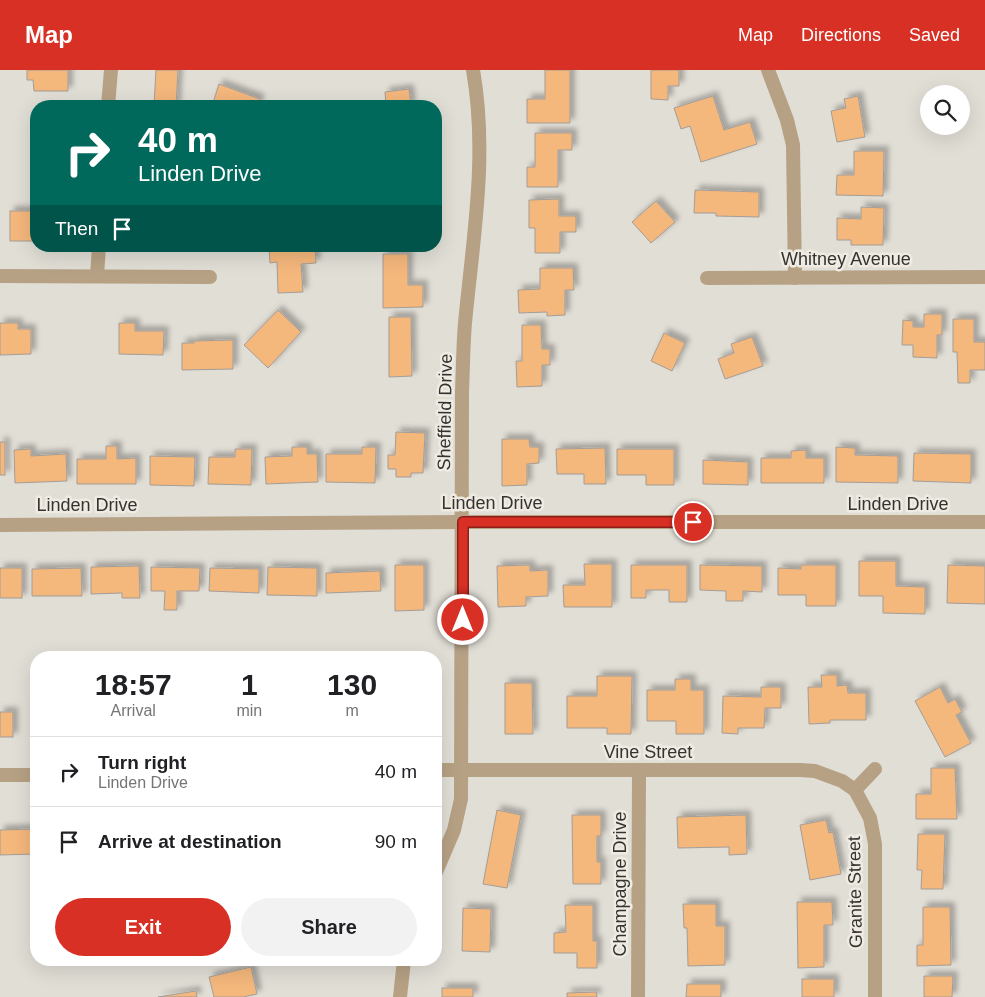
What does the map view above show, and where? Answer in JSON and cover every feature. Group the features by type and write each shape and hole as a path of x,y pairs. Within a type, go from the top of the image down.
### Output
{"street":[{"path":"108,100 111,70"},
{"name":"Sheffield Drive","path":"442,858 454,830 461,799 462,392 465,326 476,216 480,140 478,102 473,70"},
{"path":"768,70 788,120 793,145 795,278"},
{"path":"97,276 99,252"},
{"path":"0,276 210,277"},
{"name":"Whitney Avenue","path":"707,278 985,277"},
{"name":"Linden Drive","path":"0,524 985,522"},
{"path":"855,790 875,769"},
{"name":"Vine Street","path":"442,770 814,771 842,781 855,790"},
{"name":"Champagne Drive","path":"638,997 639,770"},
{"path":"0,775 30,775"},
{"name":"Granite Street","path":"855,790 870,818 875,844 875,997"},
{"path":"400,997 403,966"}],"building":[{"path":"27,70 68,70 68,91 34,91 33,80 27,80"},
{"path":"156,70 178,70 176,100 154,100"},
{"path":"545,70 570,70 570,123 527,123 527,99 545,99"},
{"path":"651,70 679,70 679,86 668,86 668,100 651,99"},
{"path":"219,84 260,99 260,100 214,100"},
{"path":"409,89 410,100 386,100 385,92"},
{"path":"713,96 724,130 750,122 757,144 701,162 690,126 681,129 674,108"},
{"path":"858,96 865,137 837,142 831,111 846,108 844,99"},
{"path":"535,133 572,133 572,150 558,150 558,187 527,187 527,167 535,167"},
{"path":"854,151 884,151 883,196 836,195 837,175 854,175"},
{"path":"695,190 759,192 759,217 716,216 716,213 694,213"},
{"path":"559,199 559,216 576,216 576,232 560,232 560,253 535,253 535,228 529,228 529,200"},
{"path":"656,201 675,222 651,243 632,222"},
{"path":"861,207 884,208 883,245 851,245 851,240 837,240 837,218 861,219"},
{"path":"10,211 30,211 30,241 10,241"},
{"path":"269,252 315,252 316,263 301,264 303,292 278,293 277,262 270,263"},
{"path":"383,254 408,254 408,285 423,285 423,307 383,308"},
{"path":"540,268 573,268 574,290 565,290 565,315 547,316 547,312 519,313 518,290 540,289"},
{"path":"278,310 301,332 268,368 244,345"},
{"path":"924,314 942,314 942,335 937,335 937,358 913,357 913,345 902,345 903,320 913,321 913,327 924,327"},
{"path":"389,317 411,317 412,376 389,377"},
{"path":"953,319 974,319 974,342 985,342 985,370 970,370 970,383 958,383 957,352 953,352"},
{"path":"0,323 18,323 18,329 31,329 31,354 0,355"},
{"path":"119,323 135,323 135,331 164,331 163,355 119,354"},
{"path":"522,325 541,325 542,349 550,349 550,365 542,365 542,386 517,387 516,361 522,361"},
{"path":"664,333 685,343 672,371 651,361"},
{"path":"752,337 763,366 725,379 718,359 734,353 731,344"},
{"path":"233,340 233,369 182,370 182,343"},
{"path":"396,432 425,433 423,473 411,473 411,477 396,477 396,469 388,469 388,455 395,455"},
{"path":"502,439 529,439 530,447 539,447 539,463 527,464 527,485 502,486"},
{"path":"0,442 5,442 5,475 0,475"},
{"path":"106,446 117,446 117,459 136,458 136,484 77,484 77,459 106,459"},
{"path":"292,447 307,447 307,454 317,454 318,482 266,484 265,457 292,456"},
{"path":"362,447 376,447 375,483 326,482 326,454 362,454"},
{"path":"836,447 855,448 855,455 898,456 898,483 836,482"},
{"path":"605,448 606,484 584,484 584,474 557,474 556,449"},
{"path":"31,449 31,456 66,454 67,481 15,483 14,450"},
{"path":"235,449 252,449 251,485 208,484 209,457 235,457"},
{"path":"617,449 674,449 674,485 646,485 646,475 617,475"},
{"path":"806,450 806,458 824,458 824,483 761,483 761,458 791,458 791,451"},
{"path":"914,453 971,454 971,483 913,481"},
{"path":"150,456 195,457 194,486 150,485"},
{"path":"703,460 748,462 748,485 703,484"},
{"path":"859,561 896,561 896,586 925,587 925,614 883,613 883,596 859,596"},
{"path":"584,564 612,564 612,607 564,607 563,585 585,585"},
{"path":"395,565 424,565 424,610 395,611"},
{"path":"530,565 530,571 548,570 548,596 526,597 526,606 498,607 497,566"},
{"path":"631,565 687,565 687,602 669,602 669,590 646,590 646,598 631,598"},
{"path":"700,565 762,566 762,592 743,591 743,601 726,601 726,591 700,590"},
{"path":"801,565 836,565 836,606 806,606 806,595 778,595 778,568 801,569"},
{"path":"948,565 985,566 985,604 947,603"},
{"path":"139,566 140,598 122,598 122,593 91,594 91,567"},
{"path":"151,567 200,568 199,591 177,591 177,610 164,610 165,591 151,591"},
{"path":"268,567 317,568 317,596 267,595"},
{"path":"0,568 22,568 22,598 0,598"},
{"path":"81,568 82,596 32,596 32,569"},
{"path":"210,568 259,569 259,593 209,591"},
{"path":"380,571 381,591 326,593 326,573"},
{"path":"821,675 837,675 837,686 847,685 848,693 866,693 866,720 830,720 830,723 809,724 808,687 822,687"},
{"path":"597,676 632,676 631,734 607,734 607,728 567,728 567,696 597,696"},
{"path":"675,679 691,679 691,690 704,690 704,734 676,734 676,721 647,721 647,690 675,690"},
{"path":"505,683 532,683 533,734 505,734"},
{"path":"761,687 781,687 781,708 765,708 764,728 738,728 738,734 722,733 723,696 761,697"},
{"path":"940,687 948,703 955,699 962,712 956,715 971,743 945,757 915,701"},
{"path":"0,712 13,712 13,737 0,737"},
{"path":"931,768 955,768 957,819 916,819 916,794 931,794"},
{"path":"497,810 521,815 507,888 483,884"},
{"path":"572,815 601,815 601,836 597,836 597,862 601,862 601,884 573,884"},
{"path":"746,815 747,854 729,855 729,847 678,848 677,817"},
{"path":"826,820 829,833 833,832 841,874 810,880 800,825"},
{"path":"30,829 30,854 0,855 0,830"},
{"path":"918,834 945,834 943,889 921,889 922,870 917,870"},
{"path":"797,902 832,902 833,925 824,925 824,967 798,968"},
{"path":"683,904 716,904 716,926 725,926 725,965 688,966 687,928 684,928"},
{"path":"565,905 593,905 593,941 597,941 597,968 577,968 577,953 554,953 554,933 566,932"},
{"path":"923,907 950,907 951,965 917,966 917,945 923,945"},
{"path":"463,908 491,909 490,952 462,951"},
{"path":"251,967 257,994 243,997 214,997 209,977"},
{"path":"924,976 953,976 952,997 924,997"},
{"path":"802,979 834,979 834,997 802,997"},
{"path":"687,984 721,984 721,997 686,997"},
{"path":"442,988 473,988 473,997 442,997"},
{"path":"196,991 197,997 158,997"},
{"path":"596,992 597,997 567,997 567,993"}],"route":[{"path":"463,620 463,522 693,522"}]}
